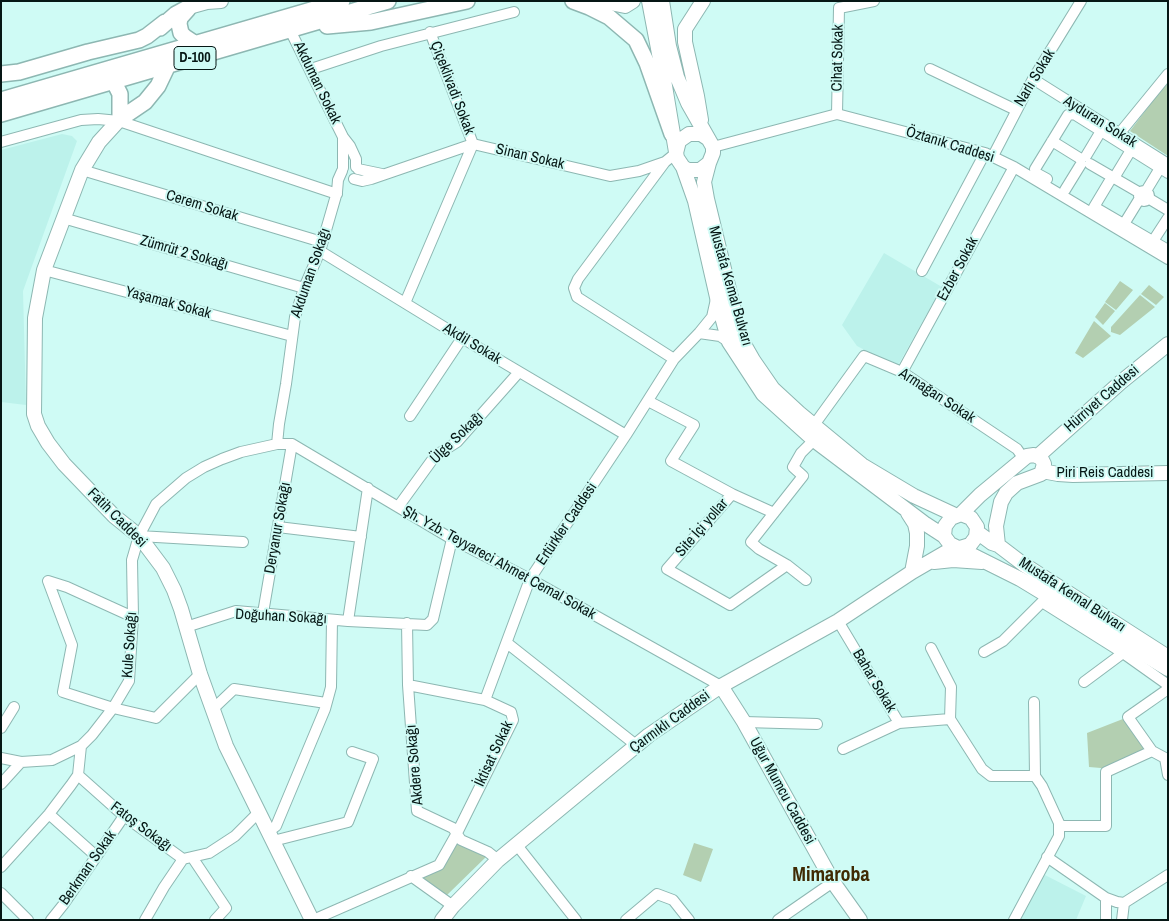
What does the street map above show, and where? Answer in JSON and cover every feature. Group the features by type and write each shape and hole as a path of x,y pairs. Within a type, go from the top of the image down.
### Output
{"highway":[{"name":"D-100","path":"1,100 342,1"},
{"name":"D-100","path":"1,114 388,1"},
{"path":"290,30 371,22 466,1"},
{"path":"573,1 609,18 636,40 647,64 672,134"},
{"path":"1,74 19,72 88,52 139,40 190,4"},
{"path":"190,4 180,18 179,24 185,38 194,43"},
{"path":"138,60 165,22"},
{"path":"119,120 145,102 158,86 168,65"},
{"path":"114,82 120,94 119,120"}],"main road":[{"path":"190,4 221,1"},
{"path":"600,1 625,6 633,1"},
{"path":"649,1 672,134 670,158"},
{"path":"662,1 669,46 678,77 688,103 713,153 710,163 700,170 688,170 670,158"},
{"path":"704,1 685,29 685,42 707,138"},
{"name":"Fatih Caddesi","path":"119,120 99,142 82,170 44,270 35,318 34,414 38,426 48,443 64,464 114,516 139,536 163,568 174,590 200,674 226,746 312,920"},
{"path":"670,158 679,141 689,134 702,134 707,138"},
{"name":"Mustafa Kemal Bulvarı","path":"710,163 704,182 707,199 742,339 753,360 773,389 799,413 862,464 920,499 958,515"},
{"name":"Mustafa Kemal Bulvarı","path":"683,167 695,201 730,342 763,394 814,440 951,543 1009,572 1045,599 1168,669"},
{"name":"Hürriyet Caddesi","path":"1038,456 1121,382 1168,344"},
{"path":"912,572 951,543 970,545 977,530 1001,502 1006,493 1016,483 1037,474 1044,464 1038,456 1030,455 958,515 947,521 945,526 951,543"},
{"path":"1023,460 1023,472 1037,474"},
{"name":"Piri Reis Caddesi","path":"1037,474 1168,473"},
{"path":"920,499 952,505 967,502 980,495"},
{"path":"998,545 996,526 1001,502"},
{"path":"904,506 915,524 917,533 917,546 912,572"},
{"path":"958,515 971,518 977,530"},
{"name":"Mustafa Kemal Bulvarı","path":"977,530 992,543 998,545 1023,564 1168,657"},
{"name":"Çarmıklı Caddesi","path":"442,920 453,906 498,860 636,745 721,686 838,621 928,563 951,543"},
{"path":"928,563 953,560 988,562"},
{"name":"Uğur Mumcu Caddesi","path":"721,686 744,722 833,882 860,920"}],"street":[{"name":"Cihat Sokak","path":"837,114 839,8 874,1"},
{"name":"Narlı Sokak","path":"922,271 1033,79 1082,1"},
{"path":"311,69 380,46 514,12"},
{"name":"Akduman Sokak","path":"290,30 311,69 343,137 356,159 355,173"},
{"name":"Çiçeklivadi Sokak","path":"430,32 474,144"},
{"path":"930,69 1016,110"},
{"path":"1119,134 1168,74"},
{"name":"Ayduran Sokak","path":"1033,79 1119,134 1165,168"},
{"name":"Öztanık Caddesi","path":"707,138 837,114 989,154 1014,166 1168,259"},
{"path":"1124,224 1143,195 1165,168 1131,150 1074,114 1068,115 1035,169 1036,173 1168,250"},
{"path":"1,142 81,120 98,118 119,120 337,193"},
{"path":"1065,190 1085,161 1101,131"},
{"name":"Akduman Sokak","path":"342,170 343,137"},
{"path":"1052,141 1168,210"},
{"path":"342,170 349,164 355,173 383,174 474,144"},
{"path":"404,303 474,144"},
{"name":"Sinan Sokak","path":"474,144 610,176 639,171 670,158"},
{"path":"1094,207 1131,150"},
{"path":"670,158 578,279 574,288 577,297 674,359"},
{"name":"Ezber Sokak","path":"902,372 1014,166"},
{"name":"Cerem Sokak","path":"82,170 321,246"},
{"name":"Akduman Sokağı","path":"277,444 295,317 304,288 321,246 342,170"},
{"name":"Akduman Sokağı","path":"337,193 355,173"},
{"name":"Zümrüt 2 Sokağı","path":"63,218 304,288"},
{"path":"1153,241 1168,218"},
{"name":"Akdil Sokak","path":"321,246 404,303 626,435"},
{"name":"Yaşamak Sokak","path":"44,270 292,336"},
{"name":"Ertürkler Caddesi","path":"485,700 530,579 674,359 700,333 712,317 717,293"},
{"path":"700,333 720,336 730,342"},
{"path":"410,416 462,338"},
{"name":"Armağan Sokak","path":"814,425 864,356 902,372 1017,449 1023,460"},
{"name":"Ülge Sokağı","path":"398,508 435,456 457,442 519,372"},
{"name":"Site İçi yollar","path":"648,401 694,425 671,461 732,494 774,513"},
{"path":"806,580 751,542 803,476 793,467 801,453 814,440"},
{"path":"277,444 292,444"},
{"name":"Kule Sokağı","path":"1,758 21,762 52,760 81,746 113,708 129,681 133,617 132,560 139,536 156,504 186,478 222,459 241,452 277,444"},
{"name":"Şh. Yzb. Teyyareci Ahmet Cemal Sokak","path":"292,444 452,540 530,579 721,686"},
{"name":"Deryanur Sokağı","path":"263,612 292,444"},
{"path":"348,621 368,488"},
{"name":"Site İçi yollar","path":"732,494 667,569 730,605 784,564"},
{"path":"278,527 361,537"},
{"path":"139,536 243,542"},
{"name":"Doğuhan Sokağı","path":"186,627 236,611 263,612 332,620 427,625 433,619 452,540"},
{"path":"133,617 68,587 48,581 72,645 63,692 113,708 156,718 200,674"},
{"path":"984,652 1003,640 1045,599 1168,685"},
{"path":"270,837 331,687 332,620"},
{"name":"Bahar Sokak","path":"838,621 899,723 950,719"},
{"name":"Akdere Sokağı","path":"407,623 408,685 417,811 454,828 461,840 488,852 498,860"},
{"path":"506,643 636,745"},
{"path":"931,648 951,687 950,719 982,769 991,776 1035,776"},
{"path":"1084,682 1123,653"},
{"name":"İktisat Sokak","path":"312,920 439,865 457,833 512,720 511,712 485,700 408,685"},
{"path":"213,709 234,689 326,703"},
{"path":"1168,689 1128,717 1152,751 1165,758 1168,774"},
{"path":"1014,920 1059,836 1058,826 1042,786 1035,776 1034,702"},
{"path":"1,728 14,707"},
{"path":"744,722 817,724"},
{"path":"843,749 899,723"},
{"path":"1,867 49,814 78,775 81,746"},
{"path":"1058,826 1106,826 1106,772 1152,751"},
{"path":"270,837 348,822 373,759 352,752"},
{"path":"1,784 21,762"},
{"name":"Fatoş Sokağı","path":"78,775 124,816 188,858"},
{"path":"145,920 164,887 188,858 209,853 235,836 258,813"},
{"path":"49,814 96,856"},
{"name":"Berkman Sokak","path":"51,920 124,816"},
{"path":"516,844 576,920"},
{"path":"1047,857 1106,898 1124,903 1168,875"},
{"path":"188,858 226,908 215,920"},
{"path":"411,876 453,906"},
{"path":"778,920 833,882"},
{"path":"1,893 28,920"},
{"path":"626,920 657,894 673,900 689,920"},
{"path":"1106,898 1106,920"},
{"path":"1122,920 1124,903"}],"shaded area":[{"path":"62,134 72,136 77,141 23,291 26,405 1,402 1,150"},
{"path":"884,253 942,287 897,367 857,346 842,325"},
{"path":"1041,873 1086,896 1076,920 1016,920"}],"green space":[{"path":"1168,81 1168,156 1130,131"},
{"path":"1120,281 1133,290 1116,310 1105,302"},
{"path":"1149,285 1164,297 1156,305 1141,294"},
{"path":"1140,295 1155,307 1120,335 1111,332 1111,327"},
{"path":"1105,303 1115,311 1103,325 1095,317"},
{"path":"1094,321 1111,336 1083,358 1075,353"},
{"path":"1128,717 1152,751 1113,769 1089,767 1087,733"},
{"path":"456,843 488,855 446,896 421,876"},
{"path":"694,843 713,849 701,882 683,875"}],"district":[{"name":"Mimaroba","path":"831,876"}]}
